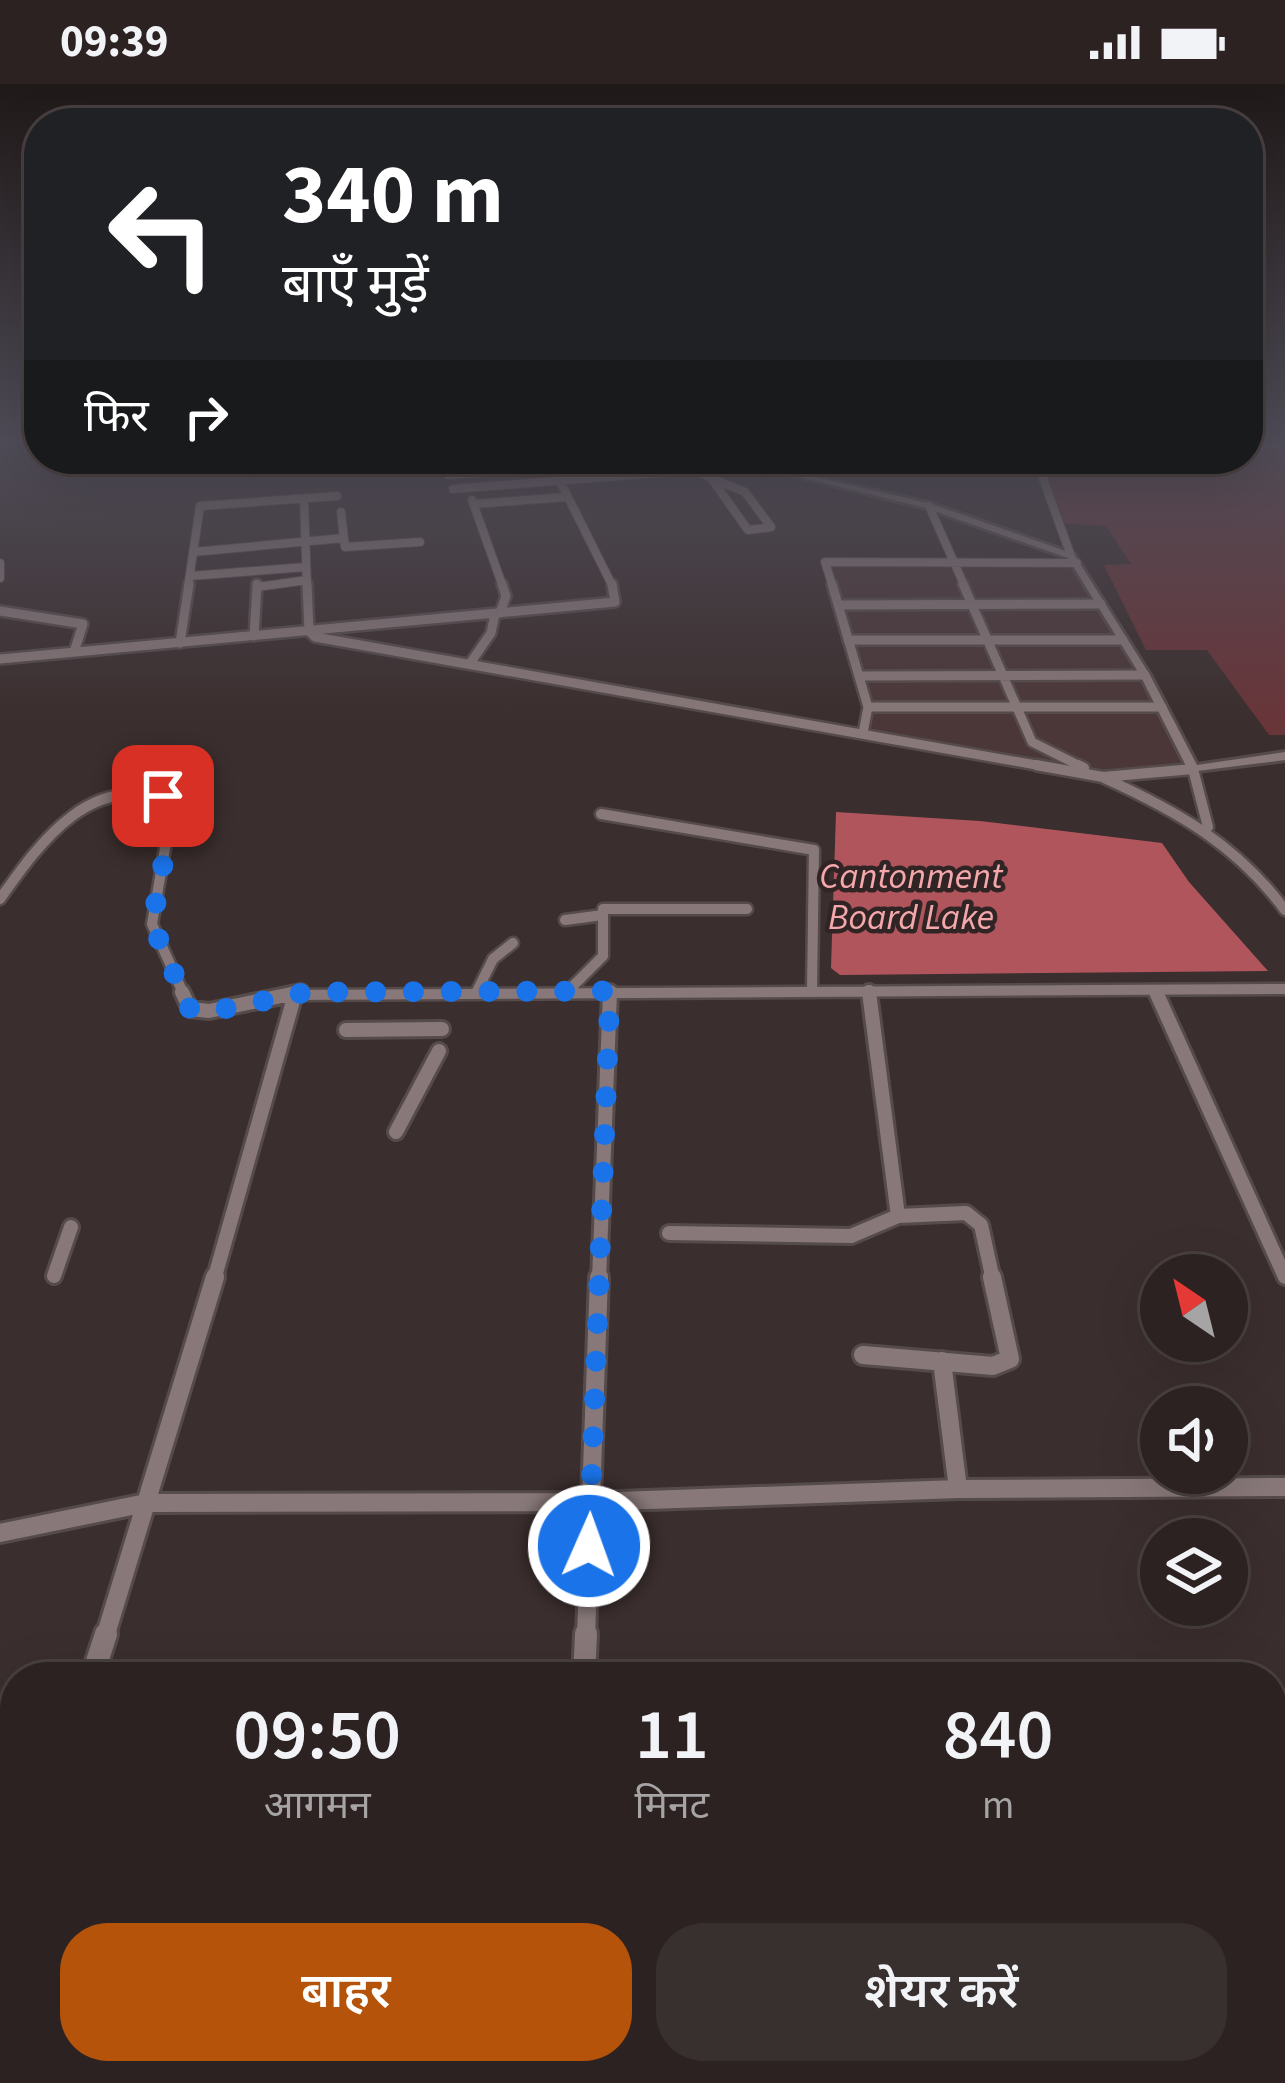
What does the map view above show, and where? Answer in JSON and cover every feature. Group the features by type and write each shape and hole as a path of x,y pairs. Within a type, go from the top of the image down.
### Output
{"street":[{"path":"180,643 196,535"},
{"path":"305,535 309,632"},
{"path":"472,662 491,633 506,596 485,535"},
{"path":"0,659 618,600 585,535"},
{"path":"943,535 1032,742 1208,827 1235,847 1285,910"},
{"path":"1008,535 1074,560"},
{"path":"1065,535 1074,560 1145,675 1193,769 1208,827"},
{"path":"193,552 344,538 345,547 420,542"},
{"path":"863,733 868,707 825,562 1074,560"},
{"path":"0,563 0,578"},
{"path":"190,576 306,567"},
{"path":"254,636 257,584 307,580"},
{"path":"838,604 1102,604"},
{"path":"0,611 83,624 74,652"},
{"path":"309,632 1103,777 1285,756"},
{"path":"848,640 1123,640"},
{"path":"859,676 1145,675"},
{"path":"868,707 1162,707"},
{"path":"0,899 62,820 124,796 163,796 172,802 173,811 152,924 190,1009 209,1012 295,994 1285,989"},
{"path":"601,814 814,850 812,991"},
{"path":"568,991 603,956 603,909 748,909"},
{"path":"565,920 603,914"},
{"path":"476,991 493,958 513,943"},
{"path":"869,990 898,1216"},
{"path":"585,1662 610,991"},
{"path":"1156,991 1285,1277"},
{"path":"97,1662 295,994"},
{"path":"346,1030 442,1029"},
{"path":"396,1132 439,1051"},
{"path":"669,1233 850,1236 898,1216 966,1213 981,1225 1010,1359 993,1366 863,1355"},
{"path":"54,1276 71,1227"},
{"path":"942,1361 958,1489"},
{"path":"0,1533 146,1503 591,1502 958,1489 1284,1488"}],"shaded area":[{"path":"1112,535 1285,535 1285,735 1269,735 1207,650 1146,650 1104,565 1131,564"},
{"path":"825,562 1077,563 1193,769 1103,777 863,733 868,707"}],"water":[{"name":"Cantonment Board Lake","path":"836,812 980,821 1162,843 1189,882 1268,971 840,975 831,968"}],"route":[{"path":"163,796 172,802 173,811 152,924 190,1009 209,1012 307,992 610,991 589,1546"}]}
